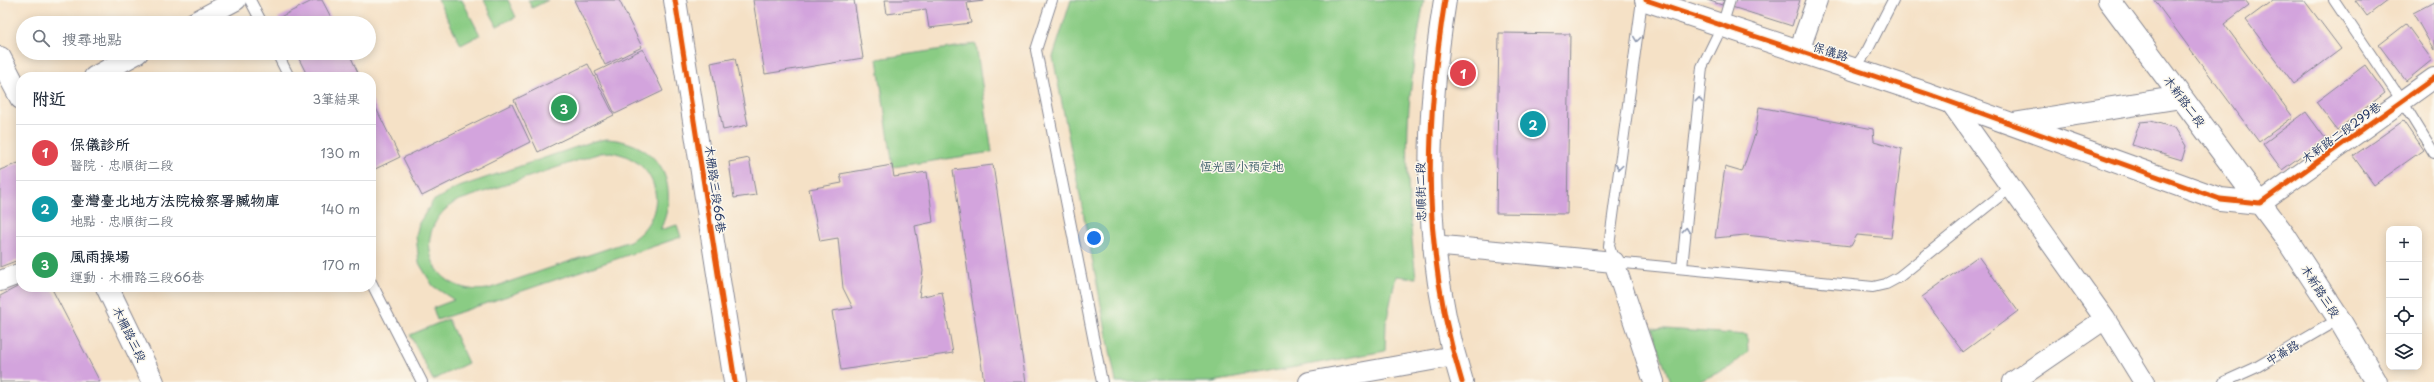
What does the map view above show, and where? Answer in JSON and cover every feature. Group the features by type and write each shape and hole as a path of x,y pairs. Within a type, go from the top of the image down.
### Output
{"street":[{"path":"201,13 236,0"},
{"name":"木柵路三段66巷","path":"675,0 730,379"},
{"name":"忠順街二段","path":"1445,0 1434,67 1430,123 1429,173 1433,245 1437,282 1454,356 1462,382"},
{"name":"保儀路","path":"1646,0 1854,69 2220,199 2260,203"},
{"path":"1799,51 1817,0"},
{"name":"木新路二段","path":"2109,0 2260,203"},
{"path":"0,58 16,88"},
{"path":"103,72 125,60"},
{"name":"木新路二段299巷","path":"2260,203 2434,78"},
{"path":"2009,125 2181,97"},
{"path":"1951,103 2105,319 2144,382"},
{"name":"木新路三段","path":"2260,203 2307,268 2376,382"},
{"path":"1433,245 1614,262 1654,382"},
{"path":"0,281 16,274"},
{"name":"木柵路三段","path":"109,292 153,382"},
{"path":"2013,382 2105,319"},
{"path":"1309,382 1454,356"}],"lane":[{"path":"250,0 258,16"},
{"path":"1052,0 1036,50 1102,382"},
{"path":"1642,0 1608,246 1614,262 1873,287 1886,284 1899,277 2011,187"},
{"path":"1682,268 1702,67 1722,26 1730,0"},
{"path":"1854,69 1867,51 1893,0"},
{"path":"2334,0 2402,101 2434,153"},
{"path":"280,60 286,72"},
{"path":"376,292 422,382"},
{"name":"中崙路","path":"2224,382 2255,368 2339,319"}],"green space":[{"path":"438,0 462,0 480,35 461,45"},
{"path":"484,0 508,0 516,17 497,26"},
{"path":"528,0 548,0 532,8"},
{"name":"恆光國小預定地","path":"1071,0 1424,0 1416,46 1408,123 1409,201 1416,278 1396,276 1386,323 1385,351 1212,382 1116,382 1053,57"},
{"path":"976,44 992,152 893,167 877,59"},
{"path":"607,139 625,142 640,148 652,157 661,168 667,182 668,197 666,213 660,230 677,225 681,237 437,320 433,308 454,300 433,286 419,263 416,236 419,223 433,201 456,188 594,141","holes":["611,152 628,157 641,165 650,177 655,189 655,203 652,217 643,230 630,241 488,289 468,289 452,283 440,272 432,259 430,244 433,228 442,213 457,201 600,153"]},
{"path":"448,319 468,363 433,380 410,335"},
{"path":"1652,328 1747,335 1748,352 1730,367 1698,382 1670,382"}],"building":[{"path":"314,0 322,0 330,16 282,16"},
{"path":"574,0 619,0 642,47 605,65"},
{"path":"753,0 854,0 863,58 765,74"},
{"path":"885,0 984,1 967,3 971,23 929,28 926,9 887,14"},
{"path":"1707,0 1724,0 1722,5"},
{"path":"1735,0 1800,0 1792,26 1732,7"},
{"path":"2154,0 2245,0 2249,5 2224,24 2293,117 2259,142"},
{"path":"2273,0 2304,0 2341,49 2294,84 2246,20"},
{"path":"2355,0 2388,0 2367,16"},
{"path":"2434,2 2434,50 2413,13"},
{"path":"2406,24 2432,60 2406,81 2379,45"},
{"path":"1499,33 1570,34 1567,214 1496,213"},
{"path":"643,49 663,91 615,114 595,72"},
{"path":"735,58 748,125 723,130 711,63"},
{"path":"300,60 352,60 358,72 306,72"},
{"path":"588,64 614,115 538,152 514,100"},
{"path":"2365,65 2385,93 2337,130 2316,102"},
{"path":"512,104 530,142 422,196 403,158"},
{"path":"1759,107 1873,129 1874,141 1902,149 1891,238 1857,235 1851,246 1745,235 1715,238 1725,167 1742,172 1755,134"},
{"path":"376,108 400,157 376,169"},
{"path":"2306,112 2325,138 2282,170 2263,144"},
{"path":"2151,121 2175,128 2186,146 2182,160 2132,145 2140,122"},
{"path":"2403,121 2423,150 2374,185 2353,156"},
{"path":"749,158 756,195 734,198 729,162"},
{"path":"16,164 16,261 0,267 0,170"},
{"path":"892,165 894,177 927,172 933,222 915,226 923,271 919,297 942,292 953,353 841,370 832,311 853,308 843,288 838,238 820,241 809,189 842,183 840,174"},
{"path":"993,165 1026,382 984,382 953,170"},
{"path":"1978,256 2018,311 1963,352 1922,297"},
{"path":"16,288 16,292 54,292 100,382 0,382 0,296"}],"cycle path":[{"path":"675,0 735,382"},
{"path":"1445,0 1433,97 1431,192 1434,239 1440,287 1449,334 1462,382"},
{"path":"1646,0 1928,94 2220,199 2260,203 2434,78"}],"place":[{"name":"保儀診所","path":"1463,73"},
{"name":"風雨操場","path":"564,108"},
{"name":"臺灣臺北地方法院檢察署贓物庫","path":"1533,124"}]}
